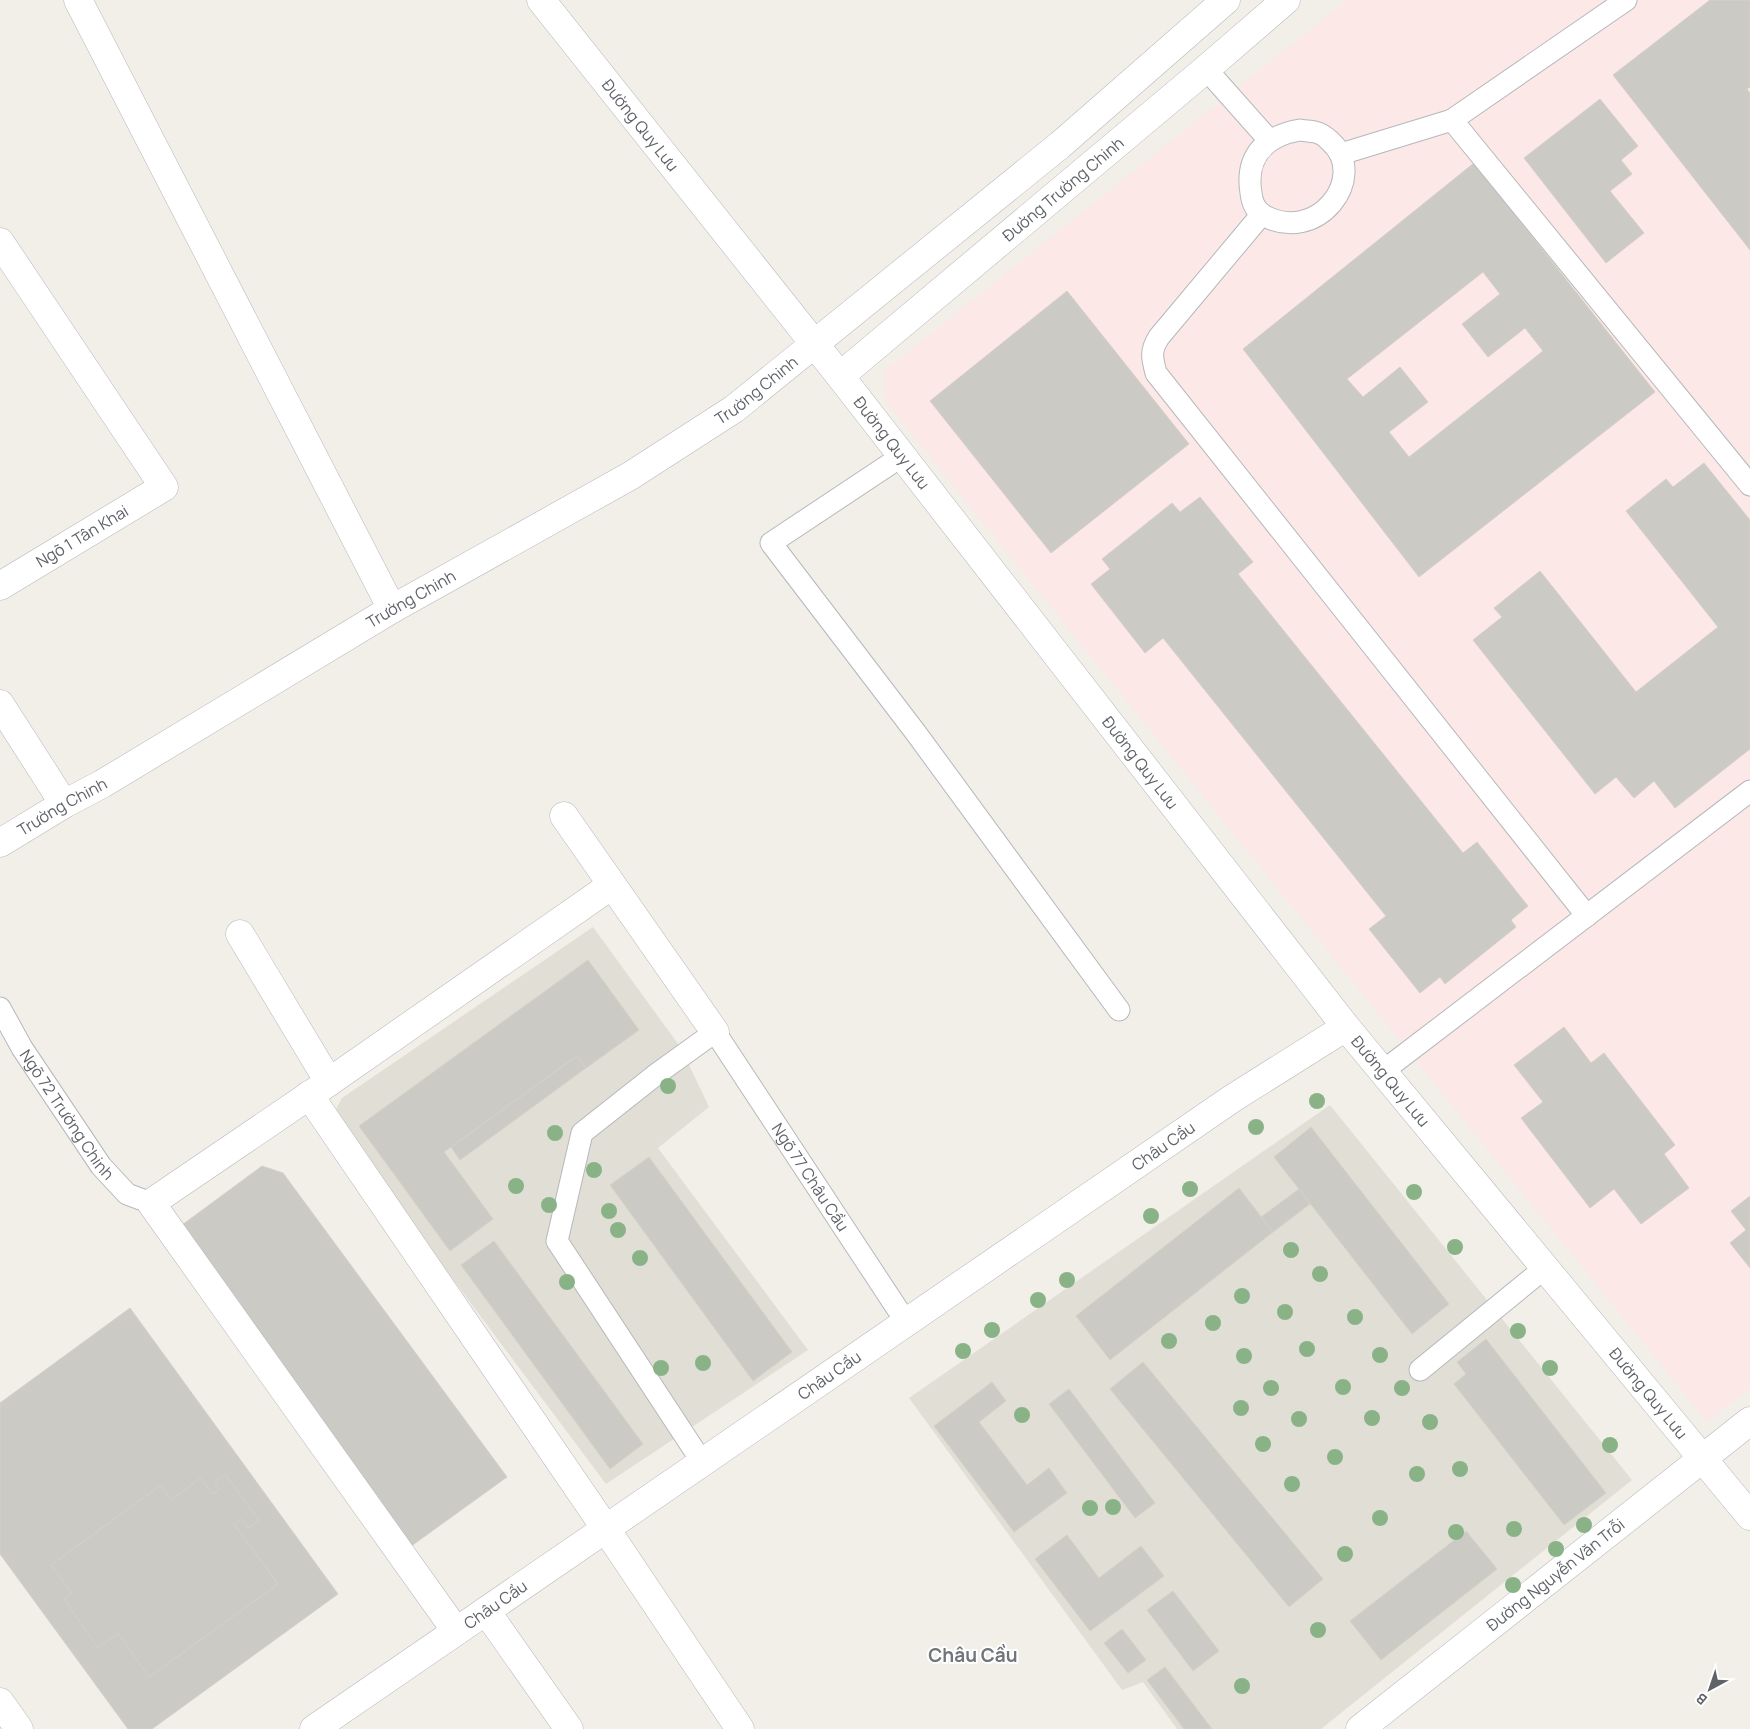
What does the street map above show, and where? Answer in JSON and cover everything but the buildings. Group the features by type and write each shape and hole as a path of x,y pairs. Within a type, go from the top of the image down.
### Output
{"street":[{"path":"78,0 392,609"},
{"name":"Đường Quy Lưu","path":"541,0 840,376 1346,1027 1750,1516"},
{"path":"814,344 1060,145 1226,0"},
{"name":"Đường Trường Chinh","path":"840,376 1206,70 1286,0"},
{"path":"1124,90 1146,120"},
{"path":"960,226 985,255"},
{"name":"Ngõ 1 Tân Khai","path":"0,242 164,488 0,586"},
{"name":"Trường Chinh","path":"0,843 64,804 102,784 392,609 630,476 734,409 814,344"},
{"path":"0,704 64,804"},
{"path":"564,816 715,1032"},
{"path":"456,1631 151,1203 319,1089 612,885"},
{"path":"240,934 319,1089 740,1729"},
{"name":"Châu Cầu","path":"314,1729 1233,1098 1346,1027"},
{"name":"Đường Nguyễn Văn Trỗi","path":"1360,1729 1750,1421"},
{"path":"486,1611 569,1729"},
{"path":"0,1702 19,1729"}],"lane":[{"path":"1341,154 1452,120 1626,0"},
{"path":"1206,70 1269,140"},
{"path":"1452,120 1750,485"},
{"path":"1292,131 1316,132 1331,142 1341,154 1343,171 1341,186 1334,201 1323,213 1308,221 1293,224 1277,222 1256,210 1249,183 1251,167 1258,152 1269,140 1292,131"},
{"path":"1262,214 1158,337 1151,357 1156,373 1587,916"},
{"path":"902,456 771,543 962,795 1119,1010"},
{"path":"1383,1071 1750,791"},
{"name":"Ngõ 72 Trường Chinh","path":"0,1008 22,1048 101,1166 127,1194 151,1203"},
{"path":"702,1462 557,1241 582,1133 658,1073 715,1032"},
{"name":"Ngõ 77 Châu Cầu","path":"715,1032 906,1322"},
{"path":"1420,1370 1546,1267"}],"shaded area":[{"path":"1347,0 1750,0 1750,1388 1707,1422 886,402 883,372"},
{"path":"593,927 681,1048 709,1107 658,1148 808,1350 606,1484 345,1135 333,1115 342,1098"},
{"path":"1330,1105 1632,1480 1321,1729 1177,1729 1143,1682 1122,1690 909,1398"}],"district":[{"name":"Châu Cầu","path":"973,1655"}]}
